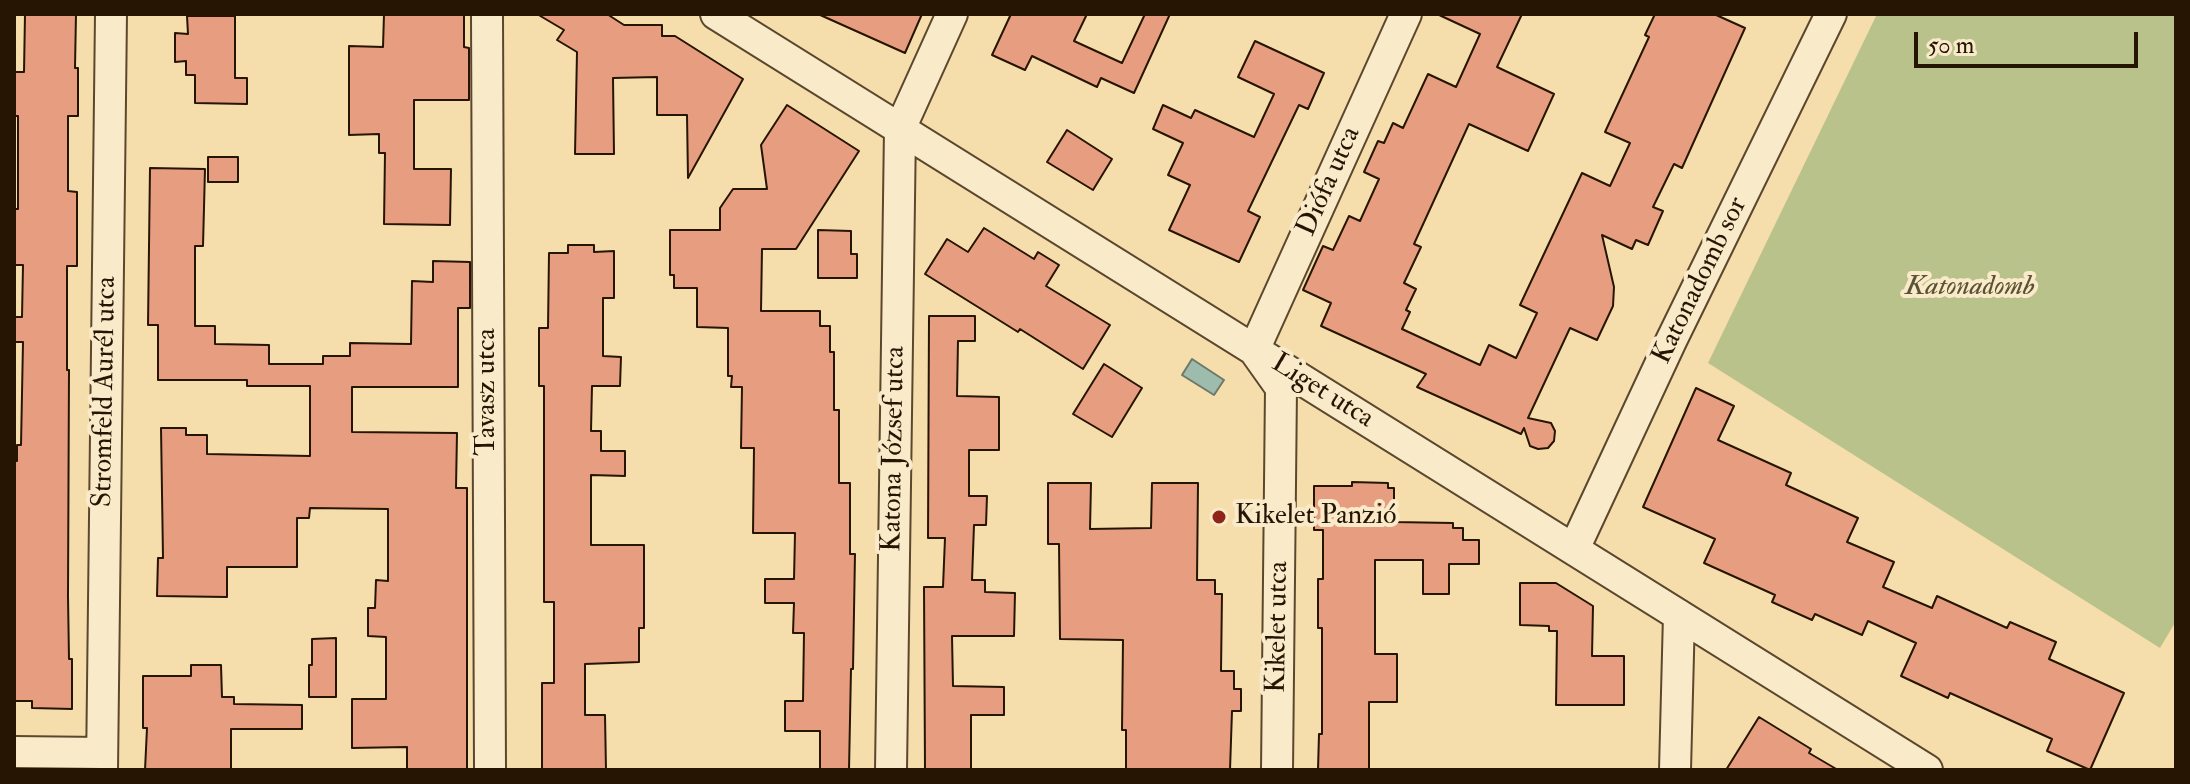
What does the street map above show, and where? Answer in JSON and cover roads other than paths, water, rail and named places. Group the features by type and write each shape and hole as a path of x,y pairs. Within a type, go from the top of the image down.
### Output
{"street":[{"name":"Stromfeld Aurél utca","path":"102,762 111,14"},
{"name":"Tavasz utca","path":"487,14 490,770"},
{"name":"Liget utca","path":"716,14 1927,770"},
{"path":"900,129 952,14"},
{"name":"Diófa utca","path":"1254,350 1406,14"},
{"name":"Katonadomb sor","path":"1574,549 1671,341 1831,14"},
{"name":"Katona József utca","path":"891,770 900,129"},
{"name":"Kikelet utca","path":"1254,350 1281,388 1277,770"},
{"path":"1675,770 1679,615"},
{"path":"14,752 102,762"}],"place":[{"name":"Kikelet Panzió","path":"1219,517"}],"park label":[{"name":"Katonadomb","path":"1970,288"}]}
